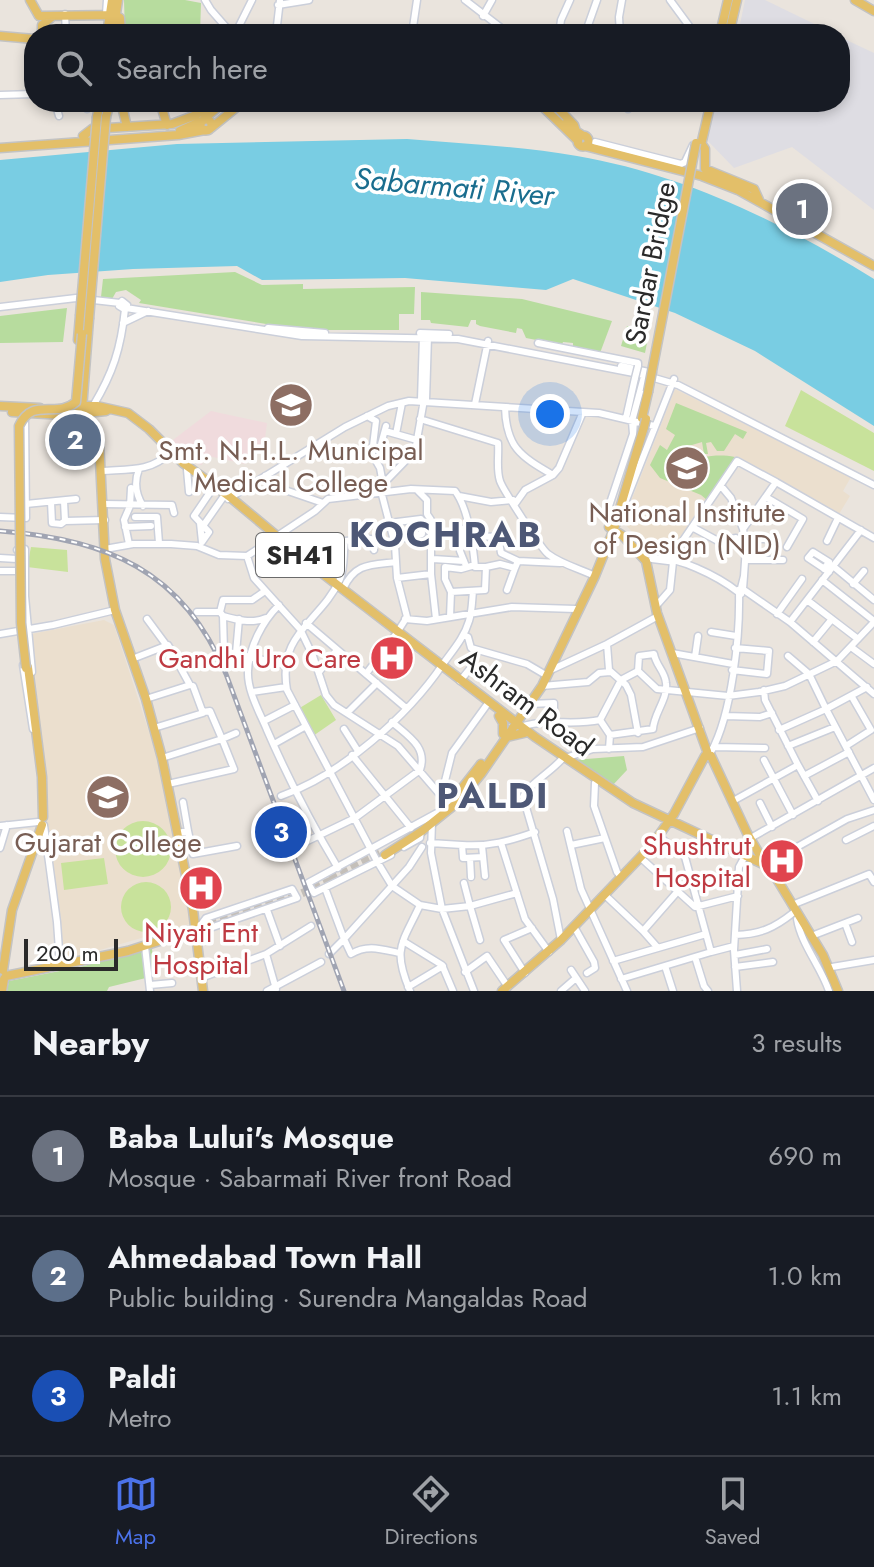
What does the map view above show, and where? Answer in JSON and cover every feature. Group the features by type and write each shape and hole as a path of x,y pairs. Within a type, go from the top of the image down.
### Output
{"main road":[{"path":"30,0 36,13 36,24"},
{"path":"112,0 112,24"},
{"path":"728,24 734,0"},
{"path":"855,0 874,11"},
{"path":"36,13 46,17 110,14"},
{"path":"42,24 44,20 60,15"},
{"path":"0,36 24,37"},
{"path":"2,991 4,924 41,822 24,622 23,426 26,419 35,413 67,411 78,404 101,112"},
{"path":"102,117 105,112"},
{"path":"123,112 127,127"},
{"path":"163,112 167,125"},
{"path":"83,136 92,129 184,122 198,112"},
{"path":"206,124 216,112"},
{"path":"0,146 83,136 177,132 206,124 222,112"},
{"path":"0,146 178,135 226,112"},
{"path":"550,112 584,139 702,176 759,198 874,265"},
{"path":"552,112 584,139"},
{"path":"562,112 584,139"},
{"name":"Sardar Bridge","path":"593,576 613,522 650,392 706,112"},
{"path":"699,144 705,149 705,169 754,189 759,198"},
{"path":"80,408 85,390 84,323"},
{"path":"84,323 80,408 92,423 99,441"},
{"path":"85,390 95,405 99,425 105,549 115,610 146,699 162,758 193,910 201,925 204,991"},
{"name":"Ashram Road","path":"95,405 127,416 187,470 227,497"},
{"name":"Ashram Road","path":"0,409 21,412 95,405 128,413 149,429 169,453 500,715"},
{"name":"Ashram Road","path":"0,409 80,408"},
{"path":"99,425 106,411"},
{"path":"613,522 638,543 650,560 658,616 709,754 761,865"},
{"name":"Ashram Road","path":"274,536 338,587"},
{"path":"434,818 458,802 505,735 500,715 521,712 542,686 593,576"},
{"path":"386,852 417,833 434,818 505,735 518,726 521,712 547,672 593,576"},
{"name":"Ashram Road","path":"441,667 486,706 623,801 745,857 775,876 830,968 832,991"},
{"path":"709,754 733,801 748,840 745,857"},
{"path":"505,990 591,913 661,838 709,754"},
{"name":"Ashram Road","path":"563,758 625,798 671,822"},
{"path":"505,990 536,968 576,930 671,822"},
{"path":"180,932 189,923 193,910"},
{"path":"3,974 60,967 145,946 201,925"},
{"path":"3,974 60,964 201,925"}],"street":[{"path":"205,0 224,24"},
{"path":"239,24 252,0"},
{"path":"277,24 279,3 309,0"},
{"path":"413,24 417,0"},
{"path":"465,0 495,24"},
{"path":"483,16 492,0"},
{"path":"590,24 597,0"},
{"path":"619,24 622,0"},
{"path":"670,0 688,24"},
{"path":"560,24 569,1"},
{"path":"60,15 63,24"},
{"path":"0,95 24,94"},
{"path":"58,112 59,116"},
{"path":"584,139 681,164 685,162 693,144 699,144"},
{"path":"0,309 80,302 302,334 426,335 490,342 674,381 874,483"},
{"path":"123,306 169,313"},
{"path":"121,334 123,306"},
{"path":"95,405 119,351 123,306"},
{"path":"123,323 148,311"},
{"path":"382,488 412,457 417,440 423,400 426,335"},
{"path":"477,404 490,342"},
{"path":"538,343 638,363 635,378 640,422"},
{"path":"645,373 640,422 624,509 613,522 608,509 633,434 640,422 674,381"},
{"path":"213,488 195,514 201,525 227,497 367,416 402,403 423,400 583,412 640,422"},
{"path":"399,444 402,403"},
{"path":"505,407 506,430 512,443 526,458 553,475"},
{"path":"0,517 26,518 21,412"},
{"path":"19,518 21,412"},
{"path":"459,496 491,502 514,502 525,490 553,475 559,468 583,412"},
{"path":"367,416 399,435 417,440"},
{"path":"420,419 498,443"},
{"path":"366,674 407,617 397,578 394,540 380,468 372,454 376,421"},
{"path":"385,427 380,448 389,452"},
{"path":"506,430 498,443 499,478 503,490 547,554 593,576"},
{"path":"102,471 139,469 159,464 169,453"},
{"path":"656,606 670,590 670,561 737,461 874,538"},
{"path":"139,469 136,484 143,506"},
{"path":"187,470 189,492"},
{"path":"265,476 285,490 323,503"},
{"path":"743,529 776,482"},
{"path":"721,486 731,498 743,529 746,560 725,716 709,754 765,748"},
{"path":"129,544 124,520 130,506 131,488"},
{"path":"105,549 159,543 197,546 206,552 231,557 247,556 328,499 382,488 455,491 463,501 475,565"},
{"path":"415,490 427,500 427,514 433,532 431,574 436,619"},
{"path":"766,497 803,519 787,547"},
{"path":"26,504 76,499"},
{"path":"64,501 65,521"},
{"path":"51,502 52,523 105,520"},
{"path":"104,504 172,505 174,513"},
{"path":"135,517 157,517 159,543"},
{"path":"827,541 838,518"},
{"path":"389,523 421,519 422,534 394,540"},
{"path":"125,527 151,526"},
{"path":"692,527 718,541 736,538"},
{"path":"465,564 460,551 463,529 498,537 501,553 516,564"},
{"path":"790,622 861,530"},
{"path":"338,587 345,541 371,539 374,550"},
{"path":"744,539 772,539"},
{"path":"323,573 335,556 335,540"},
{"path":"17,549 25,549 27,630 36,736 30,722 18,631 17,549"},
{"path":"247,556 254,578 279,605 406,708"},
{"path":"0,558 17,559"},
{"path":"433,559 475,567 543,560 567,564"},
{"path":"650,560 690,566 757,599 790,622 874,694"},
{"path":"746,560 783,560"},
{"path":"396,562 364,566 349,576 303,626 285,665 286,687 392,886 420,905 442,909 470,906 517,893"},
{"path":"450,617 451,592 445,579 445,567 461,569 465,564"},
{"path":"507,590 516,564"},
{"path":"451,592 485,590 486,567"},
{"path":"828,569 871,598 874,588"},
{"path":"0,571 17,571"},
{"path":"853,584 864,571"},
{"path":"397,578 431,574"},
{"path":"777,614 802,579"},
{"path":"638,671 657,689 728,696 785,686 837,661 874,622 822,580"},
{"path":"265,591 252,600 223,600 224,651 285,665"},
{"path":"281,796 331,771 380,733 406,708 463,635 471,613 473,591"},
{"path":"807,600 858,639"},
{"path":"197,612 257,622 279,605"},
{"path":"405,619 436,619 512,607 576,609"},
{"path":"0,634 115,610"},
{"path":"463,635 468,637 471,648 481,653 547,672 658,616"},
{"path":"266,618 251,655 248,678 252,692 294,791 338,868"},
{"path":"147,619 193,686 202,712"},
{"path":"236,653 239,619"},
{"path":"813,642 832,619"},
{"path":"303,626 326,695 334,705 398,746 448,804"},
{"path":"711,632 736,636"},
{"path":"695,657 698,636"},
{"path":"607,644 610,672"},
{"path":"132,659 167,646"},
{"path":"851,647 874,664"},
{"path":"672,653 767,674 769,651 735,648"},
{"path":"319,672 337,650"},
{"path":"610,735 653,729 666,691 664,671 654,654 639,656 638,671"},
{"path":"788,656 809,674 874,800"},
{"path":"460,681 473,665"},
{"path":"600,720 621,680 638,671"},
{"path":"542,686 588,682 599,673 610,672 621,680 631,695 638,733"},
{"path":"347,713 377,683"},
{"path":"554,720 558,684"},
{"path":"146,699 190,685"},
{"path":"252,692 286,687"},
{"path":"779,730 867,687"},
{"path":"764,690 779,730 818,801"},
{"path":"804,776 873,729 852,697"},
{"path":"529,704 554,703"},
{"path":"264,721 295,705"},
{"path":"438,792 445,781 452,753 486,706"},
{"path":"154,728 210,711 234,769 168,784"},
{"path":"725,716 760,717 772,713"},
{"path":"518,726 554,720 576,724 600,720"},
{"path":"600,720 610,735 609,749"},
{"path":"295,847 355,818 420,770 423,756 417,745 392,722"},
{"path":"274,744 306,726"},
{"path":"788,746 835,727"},
{"path":"561,940 553,899 523,797 526,791 563,758 593,749 643,747 700,728"},
{"path":"329,954 392,886 424,844 385,797 355,753 344,729"},
{"path":"162,758 236,733"},
{"path":"764,760 793,815"},
{"path":"733,801 798,765"},
{"path":"748,840 874,768"},
{"path":"595,783 594,806 621,877"},
{"path":"183,802 193,854 237,846"},
{"path":"760,803 772,827"},
{"path":"739,872 747,864 761,865 847,819 871,811 874,825 846,840"},
{"path":"434,818 433,855 442,909 474,991"},
{"path":"0,848 3,826 41,822 57,922 60,964"},
{"path":"178,833 188,831"},
{"path":"567,831 581,889 627,991"},
{"path":"417,833 433,844 482,846 535,832"},
{"path":"417,833 378,863 313,893 308,883 371,851 417,833"},
{"path":"571,845 605,838"},
{"path":"661,838 685,857 711,952"},
{"path":"501,843 525,919 549,952"},
{"path":"462,845 463,858 483,857"},
{"path":"482,846 485,876"},
{"path":"737,991 734,946 739,872 745,857"},
{"path":"470,858 471,877"},
{"path":"642,859 695,907 738,896"},
{"path":"501,871 509,868"},
{"path":"735,935 751,934 799,919 871,873 874,882"},
{"path":"464,883 480,940"},
{"path":"325,888 354,965"},
{"path":"294,889 297,900 267,910 213,927 201,925 206,918 294,889"},
{"path":"643,931 678,891"},
{"path":"607,897 658,948"},
{"path":"420,905 399,953 409,989 443,966"},
{"path":"267,910 280,946"},
{"path":"814,935 858,918"},
{"path":"799,919 814,935 832,967 832,991"},
{"path":"845,923 852,942"},
{"path":"203,977 266,954 311,926"},
{"path":"525,973 504,940 532,928"},
{"path":"576,930 594,962 595,968 587,973"},
{"path":"613,961 706,934"},
{"path":"403,941 443,966 453,991"},
{"path":"145,946 150,988 172,983"},
{"path":"621,979 734,946"},
{"path":"351,954 364,947 399,953"},
{"path":"735,955 767,949"},
{"path":"266,954 276,989"},
{"path":"465,972 487,956 505,990"},
{"path":"695,957 708,991"},
{"path":"832,967 874,960"},
{"path":"267,991 276,989 321,962"},
{"path":"735,967 773,962"},
{"path":"665,966 673,991"},
{"path":"571,970 585,991"},
{"path":"561,991 576,978"}],"shaded area":[{"path":"745,0 765,0 814,24 740,24"},
{"path":"850,42 874,53 874,210 792,147 734,168 706,139 714,112 850,112"},
{"name":"National Institute of Design (NID)","path":"675,389 851,477 843,491 850,496 839,514 736,458 672,553 646,547 623,522"},
{"path":"211,411 267,423 263,454 249,452 245,464 204,455 202,465 189,461 169,443"},
{"name":"Gujarat College","path":"104,620 114,625 166,784 193,923 62,961 46,828 48,810 31,634"}],"green space":[{"path":"124,0 201,3 200,24 125,24"},
{"path":"235,272 262,285 303,284 303,289 415,287 414,314 399,314 399,330 303,330 139,303 141,300 126,290 116,292 112,299 101,297 103,279"},
{"path":"421,292 522,299 612,321 600,353 573,347 573,343 563,342 562,345 526,338 522,329 517,328 516,333 480,326 476,320 471,320 468,327 421,320"},
{"path":"67,308 63,342 0,343 0,316"},
{"path":"627,326 649,333 645,353 621,346"},
{"path":"801,390 874,433 874,471 785,426"},
{"path":"676,403 747,432 743,439 735,434 724,451 717,451 711,442 706,443 708,454 704,454 702,442 682,448 685,459 735,457 707,500 660,478 650,465 660,445 667,450 675,435 666,429"},
{"path":"31,547 67,550 68,572 27,567"},
{"path":"321,695 336,720 313,736 298,709"},
{"path":"624,756 627,770 612,786 574,760"},
{"path":"143,821 163,829 171,849 163,869 143,877 123,869 115,849 123,829"},
{"path":"104,858 108,884 64,890 61,863"},
{"path":"146,882 164,889 171,907 164,925 146,932 128,925 121,907 128,889"},
{"path":"152,948 154,976 109,987 107,991 7,991 9,981"}],"water":[{"name":"Sabarmati River","path":"407,139 577,156 655,175 768,220 874,279 874,426 755,351 675,313 573,279 546,290 405,278 262,280 237,266 133,269 0,282 0,160 177,144"}],"tunnel":[{"path":"329,877 383,851"},
{"path":"291,898 337,878"},
{"path":"208,921 298,890"}],"railway":[{"path":"0,531 74,542 107,552 137,566 164,585 187,609 208,638 226,674 344,991"}],"place":[{"name":"Baba Lului's Mosque","path":"802,209"},
{"name":"Smt. N.H.L. Municipal Medical College","path":"291,405"},
{"name":"Ahmedabad Town Hall","path":"75,440"},
{"name":"National Institute of Design (NID)","path":"687,468"},
{"name":"Gandhi Uro Care","path":"392,658"},
{"name":"Gujarat College","path":"108,797"},
{"name":"Paldi","path":"281,832"},
{"name":"Shushtrut Hospital","path":"782,861"},
{"name":"Niyati Ent Hospital","path":"201,888"}],"district":[{"name":"KOCHRAB","path":"446,534"},
{"name":"PALDI","path":"493,795"}]}
